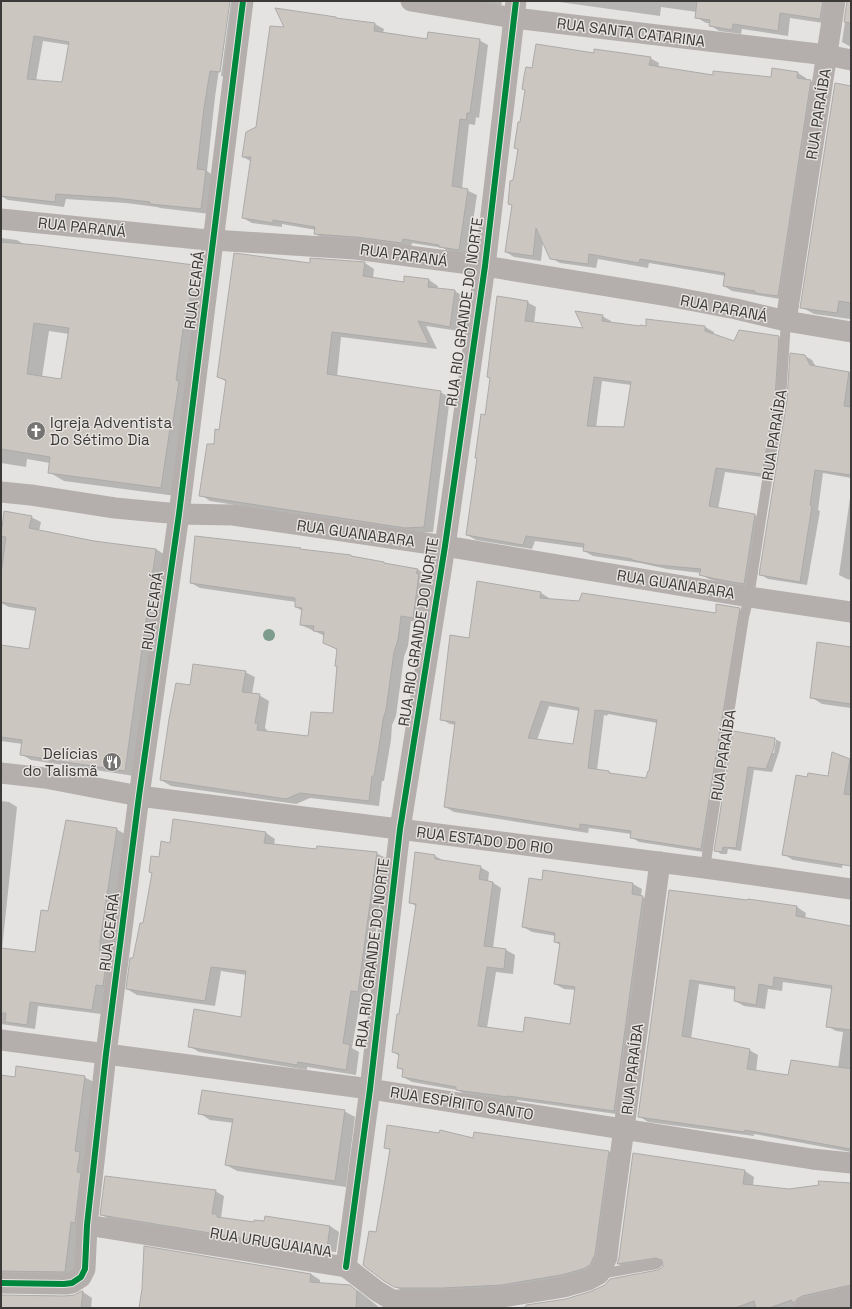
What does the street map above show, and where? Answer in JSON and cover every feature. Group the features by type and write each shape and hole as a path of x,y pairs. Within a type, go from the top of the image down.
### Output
{"street":[{"name":"RUA CEARÁ","path":"87,1225 106,1054 139,796 179,514 243,1"},
{"name":"RUA SANTA CATARINA","path":"411,1 515,10 827,55 851,60"},
{"name":"RUA PARAÍBA","path":"786,320 835,1"},
{"name":"RUA RIO GRANDE DO NORTE","path":"346,1267 370,1089 400,829 445,546 485,266 515,10"},
{"name":"RUA PARANÁ","path":"1,219 198,239 355,249 485,266 668,296 851,332"},
{"name":"RUA GUANABARA","path":"1,492 116,508 179,514 239,516 445,546 749,597 851,612"},
{"name":"RUA ESTADO DO RIO","path":"1,773 45,778 139,796 660,862 851,889"},
{"name":"RUA PARAÍBA","path":"599,1274 607,1257 660,862"},
{"name":"RUA ESPÍRITO SANTO","path":"1,1040 370,1089 812,1159 851,1163"},
{"name":"RUA URUGUAIANA","path":"87,1225 346,1267 377,1291 392,1300 443,1300 502,1297 564,1287 588,1280 599,1274"},
{"path":"1,1283 64,1284 72,1283 81,1277 86,1269 87,1225"},
{"path":"805,1308 851,1297"}],"lane":[{"name":"RUA PARAÍBA","path":"705,868 744,617 749,597 781,399 786,320"},
{"name":"RUA URUGUAIANA","path":"599,1274 657,1264"}],"building":[{"path":"1,1 230,1 220,72 210,71 204,108 197,169 206,170 201,209 150,204 150,202 116,198 56,194 55,202 1,196","holes":["34,36 69,42 62,82 27,79"]},
{"path":"697,1 823,1 820,19 780,13 778,31 733,24 732,30 709,26 710,20 695,18"},
{"path":"847,1 851,1 851,23 844,22"},
{"path":"275,8 375,23 374,31 427,39 428,32 480,39 470,113 467,113 466,120 460,119 452,186 468,189 459,250 403,239 402,243 356,237 314,234 315,227 273,220 273,223 242,218 251,157 242,157 246,132 256,127 270,26 284,27"},
{"path":"536,44 594,53 594,49 651,57 649,65 713,75 713,71 771,77 772,68 798,72 797,78 811,80 778,296 723,286 725,273 640,259 639,263 589,254 588,264 550,259 536,228 533,256 505,252 512,205 508,204 510,181 513,180 518,149 514,148 525,90 522,89 526,67 532,68"},
{"path":"835,83 851,86 851,303 839,301 837,313 800,308"},
{"path":"1,242 37,245 194,265 189,309 186,308 176,380 179,381 173,422 171,422 161,488 48,473 50,457 1,449","holes":["34,323 69,328 61,379 27,374"]},
{"path":"234,253 310,263 310,258 365,262 363,276 404,282 404,276 429,279 428,287 455,290 450,327 418,321 429,344 332,332 327,374 441,391 424,527 405,528 199,496 207,444 214,444 215,429 219,430 226,380 217,377"},
{"path":"497,296 528,301 525,321 583,328 575,311 603,315 602,321 640,326 646,326 646,319 705,326 705,331 734,341 739,330 779,336 775,398 762,474 716,468 709,506 755,514 744,584 699,575 701,569 657,565 632,559 583,551 584,544 526,536 523,545 466,535 477,458 475,458 481,414 485,415 490,378 487,377","holes":["594,377 631,382 624,427 587,426"]},
{"path":"790,353 805,355 810,365 849,372 844,406 851,407 851,475 815,470 810,505 812,506 800,582 759,575 787,400"},
{"path":"4,511 32,516 29,528 94,541 156,549 125,771 20,755 22,740 1,737 1,645 29,649 36,608 1,602 1,574 6,537 1,536"},
{"path":"195,536 351,555 418,569 416,573 419,574 413,618 401,616 398,640 394,652 386,710 383,719 374,776 372,776 369,801 300,793 286,799 160,780 176,683 190,685 193,664 246,671 242,692 260,694 255,723 258,723 257,730 308,736 311,712 333,713 337,649 323,643 324,632 313,631 314,626 300,625 302,608 295,607 295,598 190,583"},
{"path":"477,581 541,592 540,598 579,601 582,593 716,613 716,604 740,608 701,849 630,838 631,831 580,824 580,829 444,807 455,722 440,720 450,635 469,638","holes":["541,701 579,708 573,744 528,738","595,710 657,720 649,771 646,778 609,773 609,771 588,768"]},
{"path":"817,642 851,647 851,704 810,698"},
{"path":"733,731 775,738 774,748 766,769 748,767 736,848 723,847 722,852 714,851"},
{"path":"832,752 850,759 844,794 851,795 851,866 782,855 796,775 807,777 808,773 828,776"},
{"path":"173,819 266,832 264,843 316,849 317,846 377,852 358,992 351,991 343,1043 350,1045 346,1070 298,1062 297,1065 188,1047 194,1009 241,1017 246,971 211,967 205,1001 126,989 130,958 133,958 140,923 143,923 152,873 149,872 151,856 159,857 161,841 170,843"},
{"path":"66,820 117,828 100,942 100,954 107,955 103,986 96,985 92,1010 30,1002 27,1025 5,1022 6,1013 1,1013 1,948 35,952 41,910 48,911"},
{"path":"415,852 435,855 435,859 481,866 479,879 493,882 484,946 506,949 504,969 487,967 478,1026 523,1032 525,1017 570,1024 575,987 554,984 560,943 554,942 555,933 522,927 529,878 542,880 543,870 633,883 632,894 643,896 614,1111 456,1090 456,1087 402,1077 403,1069 397,1068 399,1054 392,1052 416,904 409,903"},
{"path":"669,890 797,906 796,916 851,926 851,1030 826,1027 832,986 774,977 773,987 759,984 756,1005 734,1001 735,987 690,980 682,1036 750,1049 747,1069 788,1075 791,1060 851,1069 851,1149 745,1130 744,1132 638,1117"},
{"path":"16,1066 85,1076 75,1151 80,1152 77,1172 81,1173 75,1223 71,1222 65,1272 1,1271 1,1075 15,1077"},
{"path":"202,1090 345,1110 335,1181 225,1165 233,1119 198,1114"},
{"path":"387,1125 439,1133 440,1130 473,1138 474,1132 609,1151 595,1254 590,1265 583,1269 561,1275 501,1285 443,1288 400,1288 394,1287 384,1281 363,1265 369,1231 376,1232 382,1198 390,1149 384,1148"},
{"path":"633,1153 745,1170 743,1184 789,1189 819,1185 818,1181 851,1183 851,1285 802,1296 795,1302 792,1303 792,1300 769,1308 756,1308 754,1301 735,1308 526,1308 526,1305 566,1299 592,1291 605,1285 610,1279 658,1270 663,1267 662,1260 656,1258 617,1264"},
{"path":"105,1176 216,1190 212,1214 217,1214 217,1217 254,1222 254,1220 264,1221 265,1216 330,1226 327,1248 315,1246 314,1250 100,1215"},
{"path":"144,1246 311,1274 310,1282 350,1285 357,1291 356,1308 139,1308 142,1289"},
{"path":"82,1291 81,1308 1,1308 1,1295 64,1296 74,1295"}],"cycle path":[{"path":"1,1283 72,1283 81,1277 85,1269 87,1225 106,1054 139,796 179,514 243,1"},
{"path":"346,1267 370,1089 400,829 445,546 485,266 516,1"}],"place":[{"name":"Igreja Adventista Do Sétimo Dia","path":"36,431"},
{"name":"Delícias do Talismã","path":"112,762"}]}
